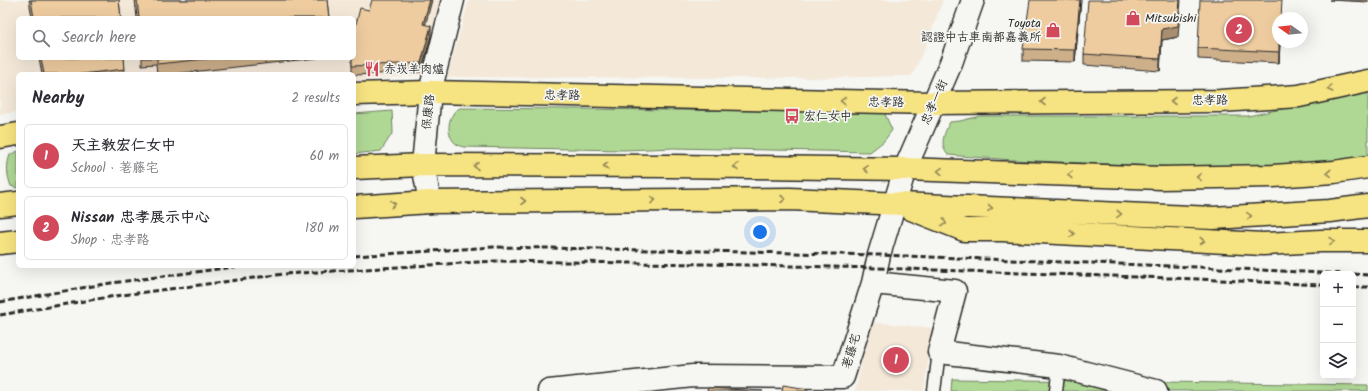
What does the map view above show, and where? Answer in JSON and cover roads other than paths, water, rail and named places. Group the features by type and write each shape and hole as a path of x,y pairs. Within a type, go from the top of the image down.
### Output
{"main road":[{"name":"忠孝路","path":"356,94 430,92 933,103 1220,101 1300,96 1368,81"},
{"path":"0,137 16,134"},
{"path":"356,168 423,165 670,166 905,169 1161,178 1273,176 1334,172 1368,167"},
{"path":"356,207 430,202 790,199 1213,218 1368,206"},
{"path":"0,205 16,203"},
{"path":"895,203 964,230 1002,230 1263,244 1321,241 1368,241"},
{"path":"0,243 16,241"}],"street":[{"name":"保康路","path":"430,202 423,165 430,92 453,0"},
{"name":"忠孝一街","path":"895,203 905,169 951,63 973,0"},
{"name":"荖藤宅","path":"549,391 693,376 843,377 873,283 879,255 895,203"},
{"path":"873,283 955,291 939,352 1059,366 1156,391"}],"lane":[{"path":"934,391 939,352"},
{"path":"1056,391 1059,366"}],"railway":[{"path":"356,256 494,247 879,255 1320,273"},
{"path":"0,315 115,296 284,274 495,261 877,268 1198,279 1320,285"},
{"path":"0,302 111,283 226,268"},
{"path":"1356,274 1368,275"},
{"path":"1356,287 1368,287"}],"place":[{"name":"Mitsubishi","path":"1133,18"},
{"name":"Toyota 認證中古車南都嘉義所","path":"1053,30"},
{"name":"Nissan 忠孝展示中心","path":"1239,30"},
{"name":"赤崁羊肉爐","path":"372,69"},
{"name":"宏仁女中","path":"792,116"},
{"name":"天主教宏仁女中","path":"896,360"}]}
